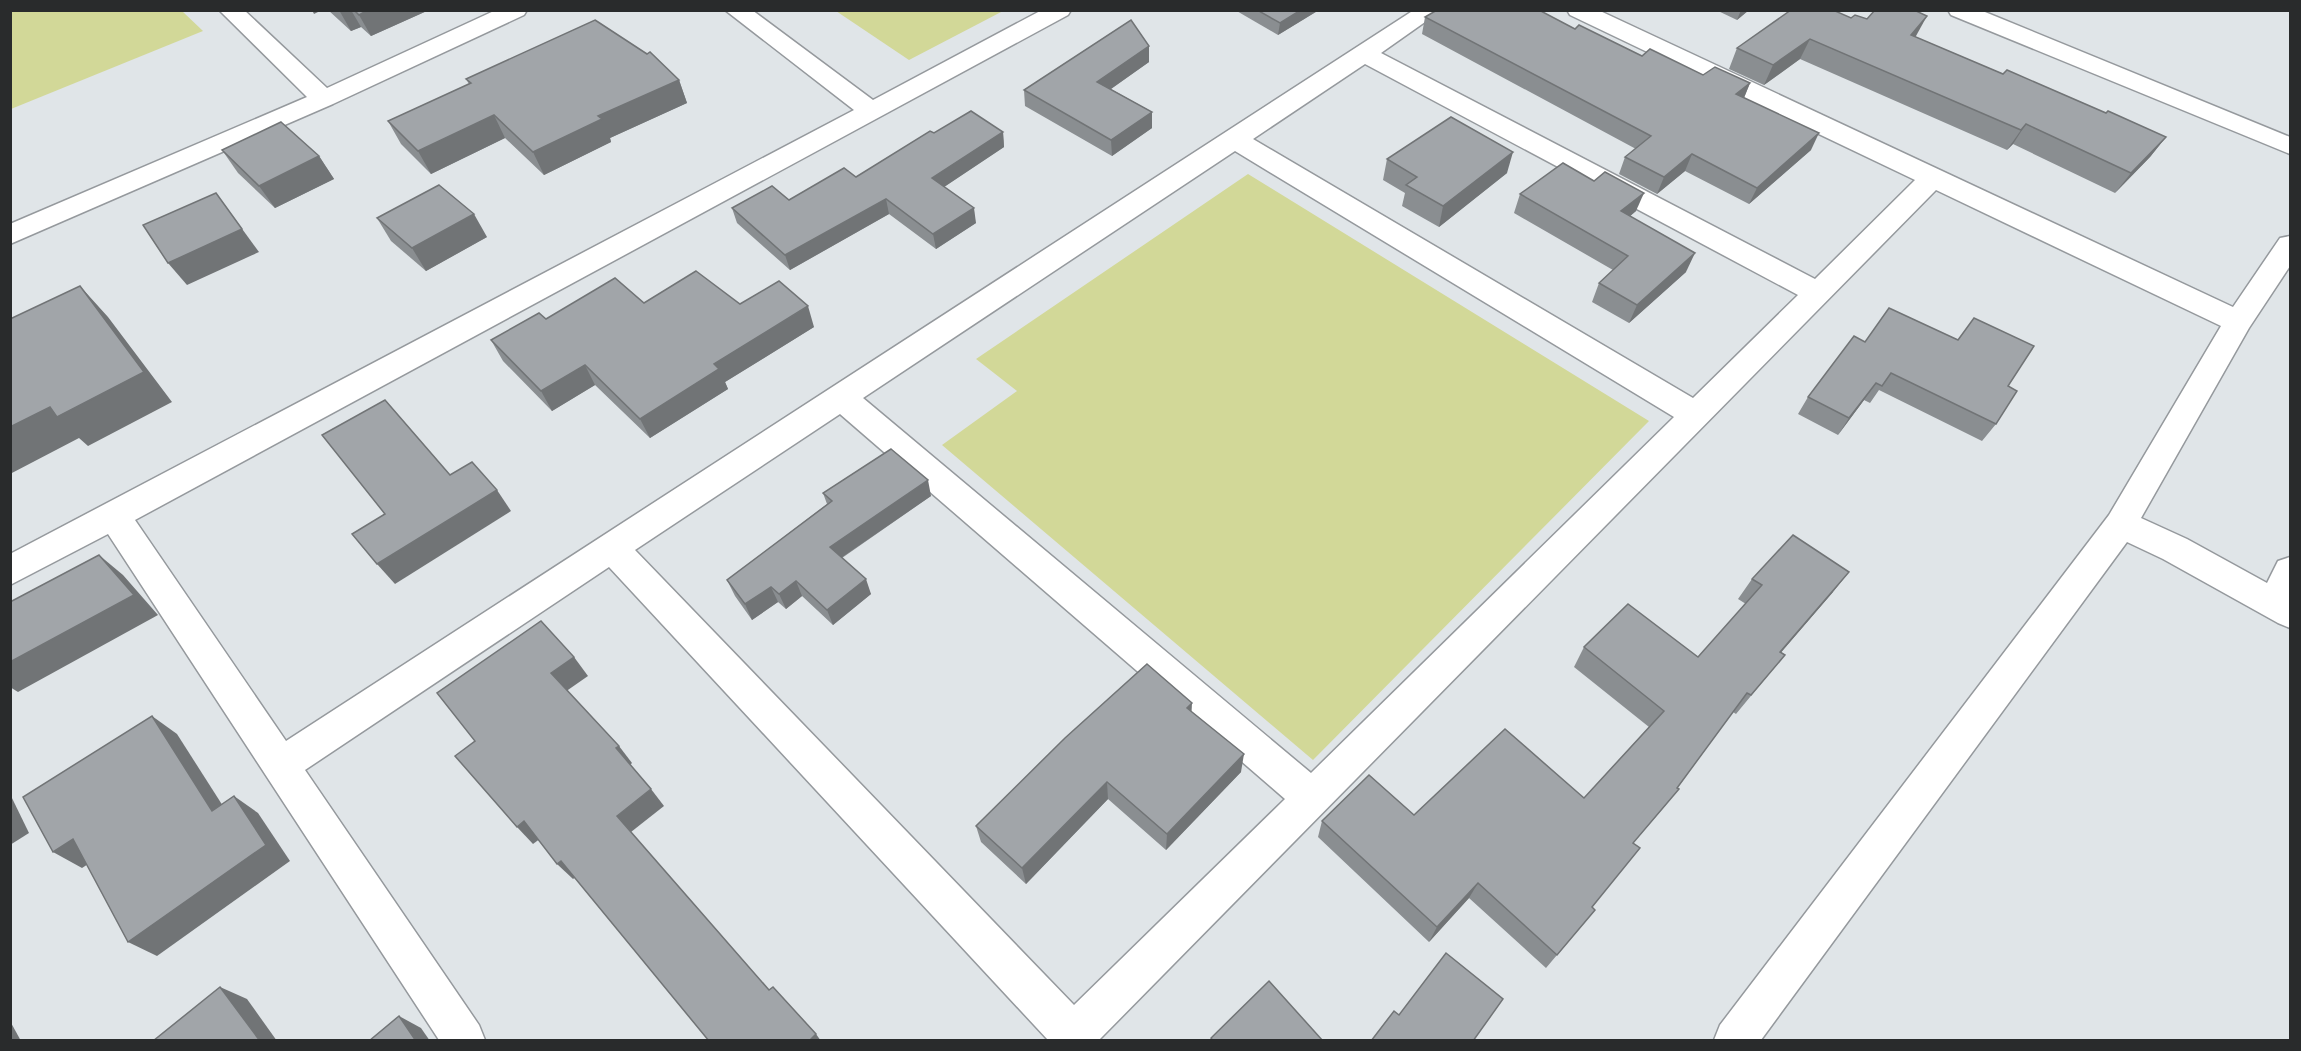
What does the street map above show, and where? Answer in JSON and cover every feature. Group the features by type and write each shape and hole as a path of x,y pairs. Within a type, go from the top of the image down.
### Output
{"street":[{"path":"230,10 324,99"},
{"path":"10,235 324,99 516,10"},
{"path":"736,10 872,111"},
{"path":"10,571 1060,10"},
{"path":"280,765 1431,10"},
{"path":"1578,10 2238,322"},
{"path":"1959,10 2290,146"},
{"path":"1364,54 1818,293"},
{"path":"1234,140 1696,415"},
{"path":"612,548 1071,1038 1933,178"},
{"path":"1735,1041 2121,524 2238,322 2290,245"},
{"path":"841,397 1312,798"},
{"path":"114,516 464,1041"},
{"path":"2121,524 2175,549 2282,608 2290,571"}],"green space":[{"path":"11,10 182,11 203,31 11,109"},
{"path":"836,11 1003,11 909,60"},
{"path":"1248,174 1649,421 1313,760 942,445 1017,391 976,359"}],"building":[{"path":"354,10 368,10 359,15"},
{"path":"1257,10 1301,10 1280,23"},
{"path":"1437,10 1539,10 1575,29 1579,25 1642,56 1650,49 1703,75 1715,67 1750,83 1736,94 1819,133 1757,188 1692,154 1664,177 1625,157 1651,136 1425,17"},
{"path":"1791,10 1833,10 1851,18 1855,15 1867,19 1875,10 1914,10 1927,16 1911,35 2003,74 2007,70 2166,137 2131,173 2026,124 2021,130 1810,39 1773,65 1737,48"},
{"path":"595,20 647,54 650,52 679,80 598,116 602,119 533,152 494,115 418,151 388,121 471,83 466,79"},
{"path":"1131,20 1149,46 1097,82 1152,112 1111,140 1024,90"},
{"path":"971,111 1003,132 932,178 974,208 933,234 886,199 785,255 732,208 772,186 789,200 844,168 856,177 930,131 934,133"},
{"path":"1451,117 1513,152 1443,206 1406,185 1417,177 1387,159"},
{"path":"281,122 319,156 259,186 222,150"},
{"path":"1563,163 1594,181 1605,172 1644,193 1621,211 1695,253 1637,305 1599,283 1628,256 1520,194"},
{"path":"439,185 474,214 412,248 377,218"},
{"path":"216,193 242,229 168,263 143,225"},
{"path":"696,271 740,304 779,281 808,306 714,364 719,369 640,419 585,365 541,391 491,340 539,313 546,319 615,278 644,303"},
{"path":"80,286 144,372 57,417 50,407 10,427 10,319"},
{"path":"1889,308 1958,340 1974,318 2034,346 2008,386 2017,391 1996,424 1891,373 1882,386 1876,383 1849,418 1808,397 1854,336 1865,342"},
{"path":"385,400 450,475 472,462 497,490 377,564 352,534 385,514 322,435"},
{"path":"891,449 928,480 830,547 866,579 827,610 796,581 779,594 771,587 745,604 727,580 832,501 823,493"},
{"path":"1793,535 1849,572 1780,652 1785,655 1751,695 1747,693 1677,788 1679,789 1633,843 1640,848 1592,907 1595,910 1557,955 1478,883 1437,927 1322,821 1369,775 1414,815 1505,729 1584,798 1664,711 1584,647 1628,604 1698,657 1762,585 1752,579"},
{"path":"99,555 134,595 10,662 10,602"},
{"path":"541,621 574,657 551,673 619,746 616,748 651,789 617,816 769,990 773,987 816,1034 809,1041 709,1041 561,861 557,864 524,821 517,827 455,756 475,741 437,693"},
{"path":"1147,664 1192,703 1187,708 1244,754 1167,834 1107,782 1022,868 976,826 1065,738"},
{"path":"152,716 212,811 234,796 266,845 128,942 73,839 53,852 23,797"},
{"path":"1446,953 1503,999 1473,1041 1371,1041 1394,1011 1399,1015"},
{"path":"1269,981 1323,1041 1213,1041 1211,1038"},
{"path":"220,987 260,1041 153,1041"},
{"path":"399,1016 416,1041 369,1041"}]}
